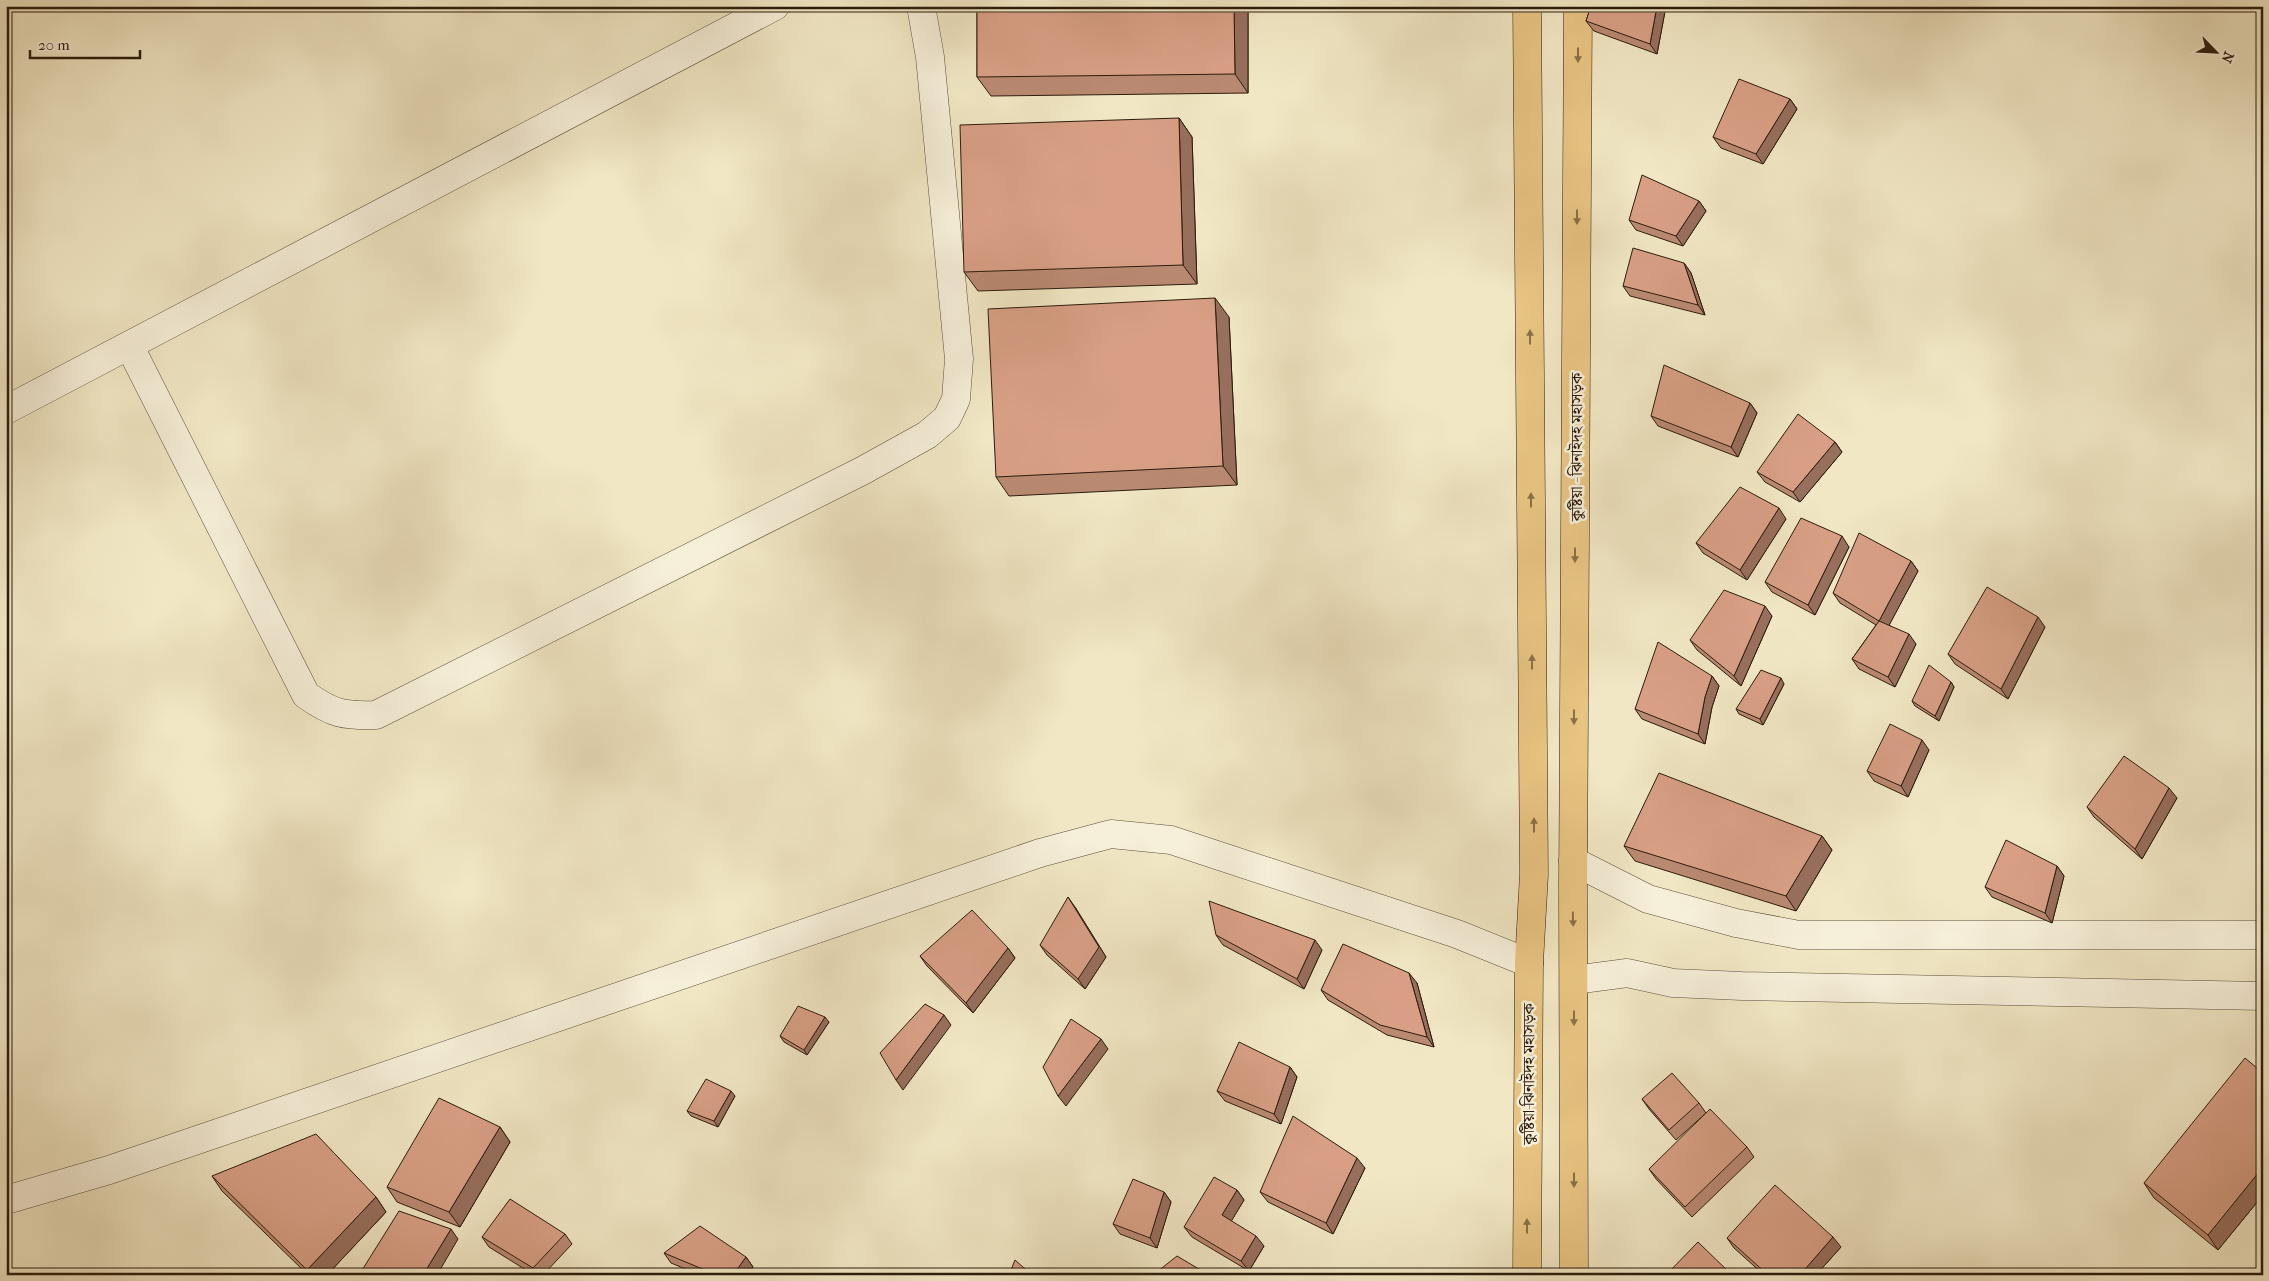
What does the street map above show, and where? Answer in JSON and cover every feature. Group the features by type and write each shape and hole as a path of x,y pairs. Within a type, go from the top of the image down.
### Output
{"highway":[{"name":"কুষ্টিয়া-ঝিনাইদহ মহাসড়ক","path":"1527,6 1534,874 1530,950 1527,1275"},
{"name":"কুষ্টিয়া - ঝিনাইদহ মহাসড়ক","path":"1573,874 1578,6"},
{"path":"1573,874 1574,1275"}],"street":[{"path":"6,410 130,347 776,6"},
{"path":"130,347 306,695 326,709 349,716 376,715 862,471 927,435 947,418 956,399 959,359 930,57 921,6"},
{"path":"6,1200 109,1170 1040,853 1111,834 1171,840 1457,934 1530,950"},
{"path":"1573,874 1648,899 1736,923 1799,935 2263,935"},
{"path":"1574,980 1627,973 1673,983 1742,986 2263,996"}],"building":[{"path":"977,6 1234,6 1235,74 977,77"},
{"path":"1591,6 1657,6 1650,44 1586,21"},
{"path":"1739,79 1790,99 1756,154 1713,137"},
{"path":"1179,118 1183,265 964,272 960,125"},
{"path":"1642,175 1699,201 1676,236 1629,220"},
{"path":"1633,248 1684,263 1698,305 1623,286"},
{"path":"1215,298 1223,466 996,477 988,309"},
{"path":"1664,365 1750,403 1731,447 1651,416"},
{"path":"1798,414 1835,442 1793,492 1757,472"},
{"path":"1740,487 1779,508 1740,570 1696,543"},
{"path":"1801,518 1842,536 1808,605 1765,582"},
{"path":"1859,533 1911,561 1879,621 1833,593"},
{"path":"1987,587 2038,617 2001,689 1948,654"},
{"path":"1724,590 1765,606 1734,676 1690,640"},
{"path":"1879,621 1909,634 1888,677 1852,659"},
{"path":"1658,642 1712,676 1705,697 1698,734 1635,709"},
{"path":"1929,665 1951,682 1935,716 1912,701"},
{"path":"1761,670 1781,678 1760,719 1736,709"},
{"path":"1890,724 1922,740 1901,786 1867,771"},
{"path":"2124,756 2169,788 2135,849 2087,807"},
{"path":"1659,773 1822,836 1786,896 1624,846"},
{"path":"2006,840 2057,866 2045,913 1985,887"},
{"path":"1068,897 1099,947 1078,979 1040,945"},
{"path":"1209,901 1315,940 1297,979 1216,935"},
{"path":"972,910 1008,948 966,1003 920,956"},
{"path":"1343,944 1409,973 1427,1037 1380,1025 1321,990"},
{"path":"925,1004 944,1015 896,1080 880,1053"},
{"path":"798,1006 825,1017 804,1050 780,1036"},
{"path":"1071,1019 1101,1039 1058,1096 1043,1067"},
{"path":"1239,1042 1290,1067 1274,1114 1217,1091"},
{"path":"2245,1058 2263,1073 2263,1167 2208,1235 2144,1183"},
{"path":"1672,1073 1699,1103 1669,1130 1642,1099"},
{"path":"706,1079 731,1091 714,1121 687,1111"},
{"path":"439,1098 500,1127 449,1212 387,1187"},
{"path":"1710,1109 1747,1147 1685,1207 1649,1169"},
{"path":"1293,1116 1357,1158 1326,1223 1260,1192"},
{"path":"316,1134 376,1197 307,1270 212,1176"},
{"path":"1214,1177 1237,1190 1222,1215 1256,1236 1241,1261 1184,1227"},
{"path":"1133,1179 1164,1192 1150,1238 1113,1224"},
{"path":"1775,1185 1833,1237 1800,1275 1768,1275 1727,1238"},
{"path":"510,1199 565,1234 533,1268 482,1237"},
{"path":"399,1211 451,1229 423,1275 359,1275"},
{"path":"700,1226 746,1257 733,1275 717,1275 664,1253"},
{"path":"1698,1242 1732,1275 1666,1275"},
{"path":"1177,1256 1209,1275 1153,1275"},
{"path":"1015,1260 1032,1275 1009,1275"}]}
